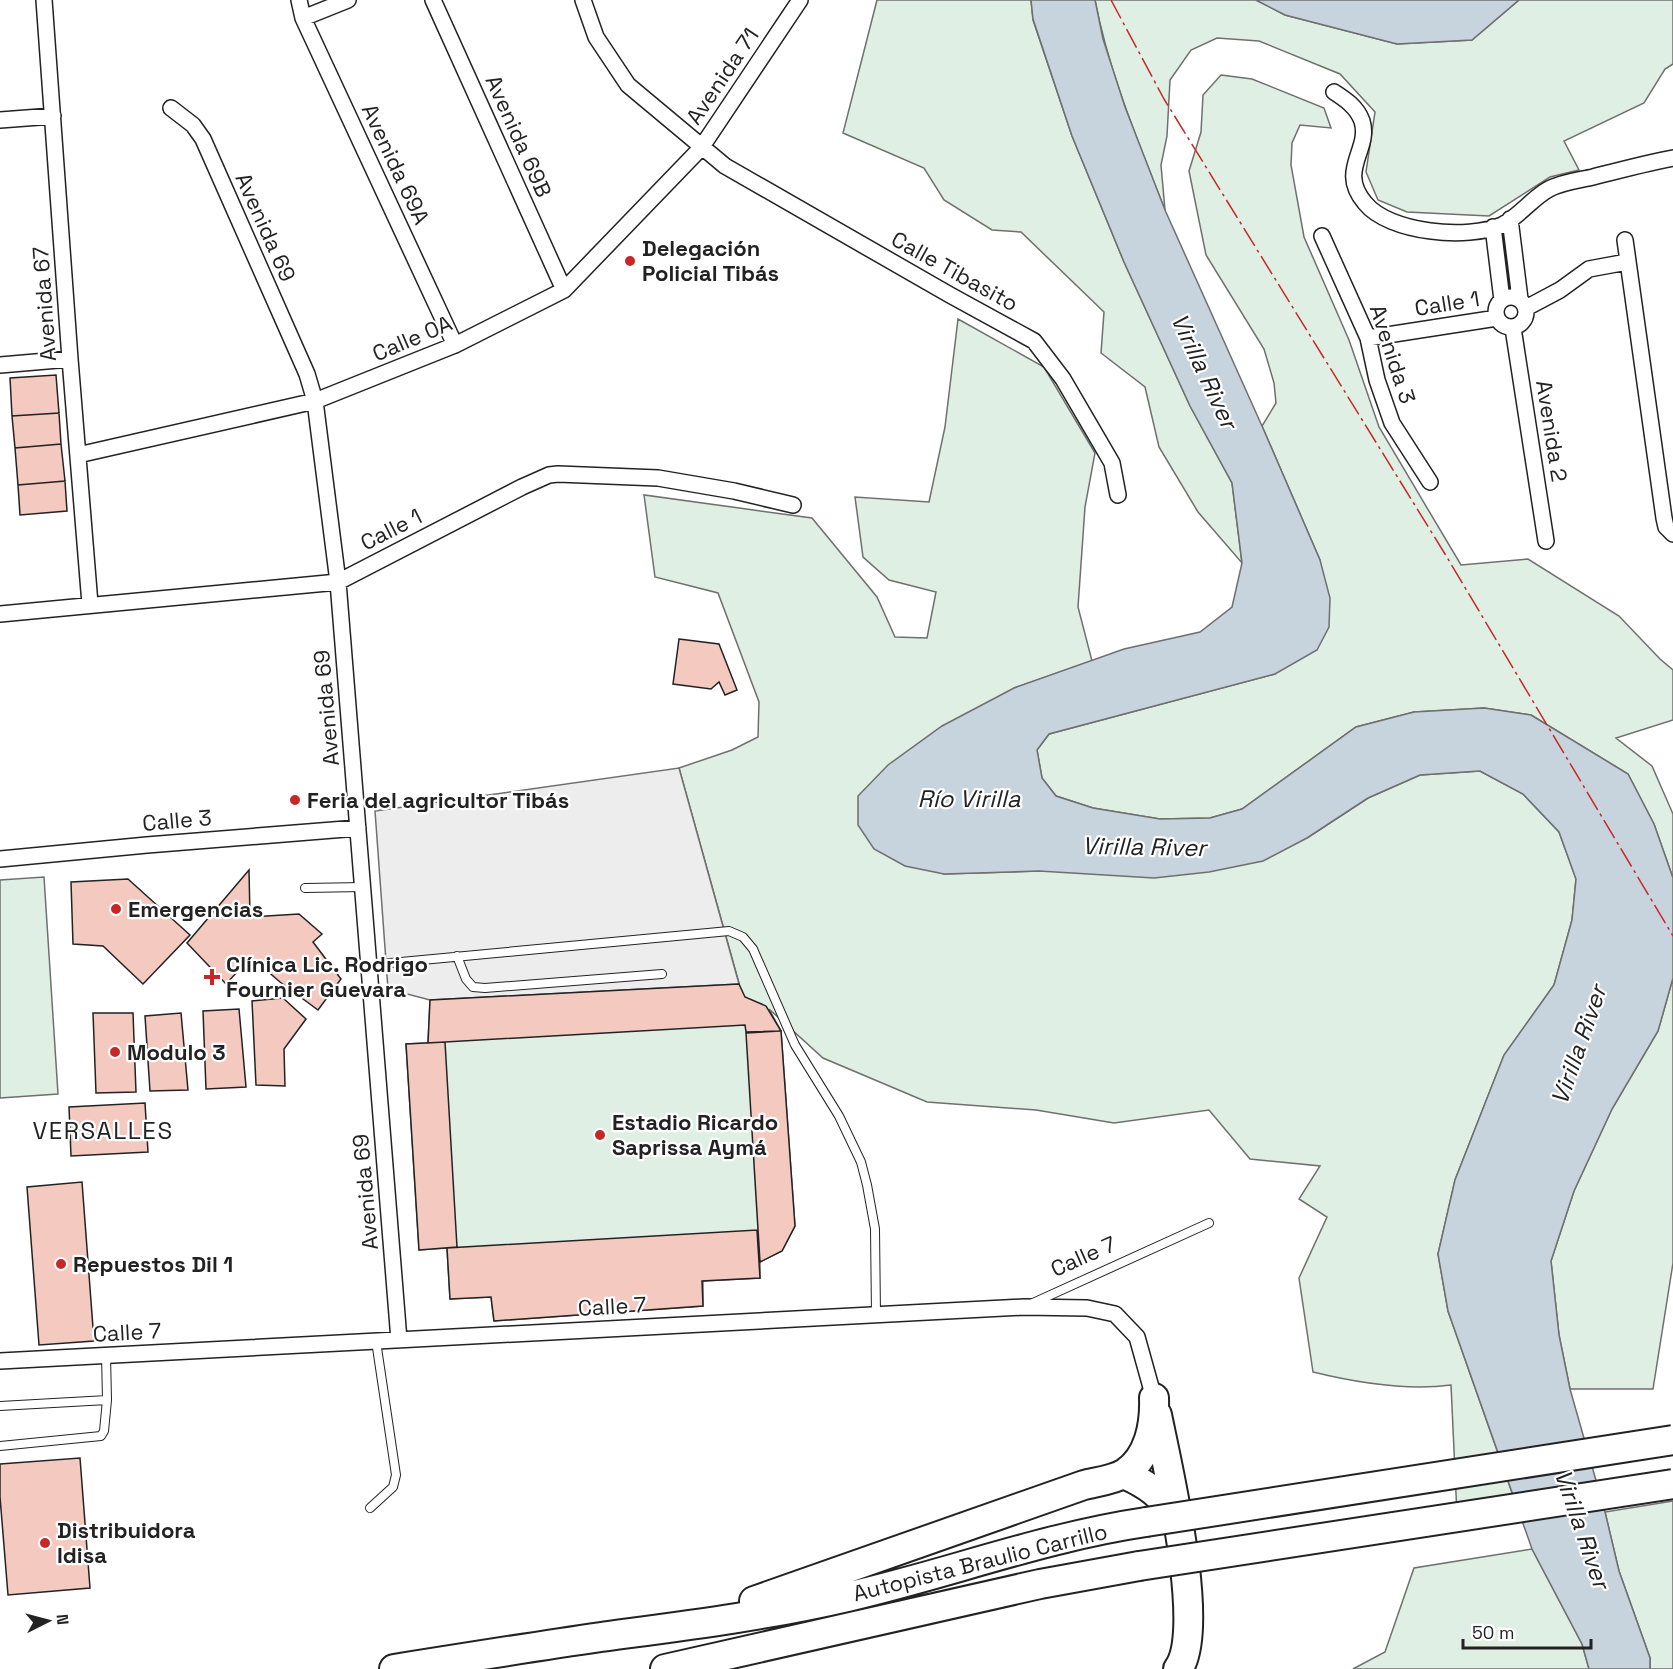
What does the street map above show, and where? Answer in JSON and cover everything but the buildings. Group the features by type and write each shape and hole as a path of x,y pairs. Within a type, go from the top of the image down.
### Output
{"highway":[{"path":"684,1626 1074,1489 1124,1474 1139,1459 1149,1440 1155,1419 1154,1398"},
{"path":"1154,1398 1179,1527 1188,1592 1189,1641 1183,1663 1178,1669"},
{"name":"Autopista Braulio Carrillo","path":"394,1669 764,1614 848,1597 1056,1539 1146,1522 1673,1440"},
{"path":"1124,1474 1148,1485 1167,1503 1179,1527"},
{"name":"Autopista Braulio Carrillo","path":"665,1669 1040,1584 1139,1566 1673,1484"}],"street":[{"name":"Avenida 67","path":"44,0 90,604"},
{"name":"Avenida 69A","path":"299,0 303,18 455,345"},
{"path":"303,18 348,0"},
{"name":"Avenida 69B","path":"433,0 564,290"},
{"name":"Calle Tibasito","path":"583,0 596,37 628,85 701,148 725,166 765,190 1034,341 1063,379 1112,463 1118,495"},
{"name":"Avenida 71","path":"701,148 800,0"},
{"path":"1334,92 1350,103 1362,120 1362,141 1354,165 1353,177 1359,196 1368,208 1390,220 1437,233 1472,232 1502,225 1550,189 1673,158"},
{"name":"Avenida 69","path":"171,108 193,125 203,139 307,374 315,402 338,582 399,1340"},
{"path":"0,120 54,116"},
{"name":"Calle 0A","path":"78,455 315,402 455,345 564,290 701,148"},
{"path":"1510,219 1526,313 1522,323 1513,327 1503,326 1497,318 1496,308 1502,300 1511,297 1523,304"},
{"path":"1493,227 1502,300"},
{"name":"Avenida 3","path":"1322,236 1368,338 1377,380 1392,423 1430,482"},
{"path":"1625,240 1664,518 1666,526 1673,534"},
{"path":"1523,304 1560,290 1589,269 1627,262"},
{"name":"Calle 1","path":"1368,338 1497,318"},
{"name":"Avenida 2","path":"1513,327 1546,541"},
{"path":"0,365 70,359"},
{"name":"Calle 1","path":"0,614 338,582 549,475 650,477 724,489 793,505"},
{"name":"Calle 3","path":"0,859 358,828"},
{"path":"1024,1307 1087,1308 1115,1314 1137,1337 1154,1398"},
{"name":"Calle 7","path":"0,1361 1024,1307"}],"lane":[{"path":"305,888 363,887"},
{"path":"369,965 729,931 743,937 753,949 795,1045 839,1116 861,1162 875,1229 876,1315"},
{"path":"457,956 466,979 473,987 485,988 662,974"},
{"name":"Calle 7","path":"1024,1307 1209,1223"},
{"path":"370,1508 393,1487 396,1475 376,1341"},
{"path":"0,1446 94,1439 101,1436 104,1431 107,1400 106,1356"},
{"path":"0,1406 107,1400"}],"green space":[{"path":"877,0 1031,0 1033,20 1072,136 1124,262 1190,406 1232,483 1242,563 1198,512 1159,447 1145,387 1101,353 1104,312 1021,232 992,230 944,200 924,168 843,133"},
{"path":"1095,0 1256,0 1285,15 1397,44 1472,40 1519,0 1673,0 1673,64 1665,69 1644,103 1564,141 1579,170 1550,177 1489,216 1407,212 1378,200 1366,172 1375,112 1340,74 1259,41 1217,38 1191,50 1170,80 1167,136 1161,165 1165,210 1116,80"},
{"path":"1221,75 1252,79 1324,108 1331,128 1300,125 1292,143 1291,165 1304,237 1349,340 1379,427 1461,565 1528,559 1619,616 1673,670 1673,720 1616,738 1652,766 1673,814 1673,878 1654,824 1628,774 1531,715 1484,708 1414,712 1356,727 1242,809 1210,818 1160,819 1093,808 1056,796 1042,778 1037,750 1049,734 1275,674 1320,560 1262,426 1276,403 1274,383 1264,349 1206,255 1189,171 1201,132 1203,95"},
{"path":"958,319 1044,367 1095,453 1085,507 1078,607 1092,661 1014,688 944,874 1039,871 1307,838 1368,798 1420,775 1480,771 1523,794 1559,832 1576,879 1572,920 1554,985 1504,1055 1455,1180 1438,1254 1448,1311 1517,1507 1457,1515 1451,1385 1417,1387 1382,1385 1313,1372 1299,1278 1327,1217 1299,1199 1320,1166 1250,1159 1209,1110 1114,1123 1036,1110 927,1102 823,1058 769,1009 781,1031 795,1226 782,1251 760,1262 760,1278 703,1281 703,1306 494,1321 491,1297 450,1299 447,1248 419,1250 406,1044 428,1043 430,1000 739,983 679,768 732,750 758,737 759,702 718,593 655,577 644,495 812,518 877,597 895,637 927,638 936,592 889,580 863,557 855,497 929,502 945,427"},
{"path":"44,877 58,1094 0,1098 0,880"},
{"path":"1673,978 1673,1263 1653,1389 1570,1389 1559,1335 1551,1261 1574,1191 1612,1109 1658,1031"},
{"path":"1673,1501 1673,1669 1650,1669 1650,1658 1619,1571 1605,1512"},
{"path":"1532,1549 1582,1644 1589,1669 1353,1669 1385,1652 1414,1568"}],"shaded area":[{"path":"679,768 739,984 430,1000 388,989 375,811"}],"water":[{"name":"Río Virilla","path":"1031,0 1095,0 1103,39 1125,107 1165,210 1320,560 1330,598 1329,627 1317,650 1275,674 1049,734 1037,750 1042,778 1056,796 1093,808 1160,819 1210,818 1242,809 1356,727 1414,712 1484,708 1531,715 1628,774 1654,824 1673,878 1673,978 1658,1031 1612,1109 1574,1191 1551,1261 1559,1335 1570,1389 1605,1512 1619,1571 1650,1658 1650,1669 1589,1669 1582,1644 1532,1549 1448,1311 1438,1254 1455,1180 1504,1055 1554,985 1572,920 1576,879 1559,832 1523,794 1480,771 1420,775 1368,798 1307,838 1263,861 1209,872 1154,878 1039,871 944,874 905,866 874,849 858,825 858,796 888,765 942,726 1014,688 1124,649 1200,632 1232,607 1242,563 1232,483 1190,406 1124,262 1072,136 1033,19"},
{"path":"1256,0 1519,0 1472,40 1397,44 1285,15"}],"power":[{"path":"1111,0 1164,99 1445,554 1673,936"}],"place":[{"name":"Delegación Policial Tibás","path":"630,261"},
{"name":"Feria del agricultor Tibás","path":"295,800"},
{"name":"Emergencias","path":"116,909"},
{"name":"Clínica Lic. Rodrigo Fournier Guevara","path":"212,977"},
{"name":"Modulo 3","path":"115,1052"},
{"name":"Estadio Ricardo Saprissa Aymá","path":"600,1135"},
{"name":"Repuestos Dil 1","path":"61,1264"},
{"name":"Distribuidora Idisa","path":"45,1543"}],"district":[{"name":"VERSALLES","path":"103,1131"}],"water label":[{"name":"Virilla River","path":"1204,371"},
{"name":"Virilla River","path":"1144,847"},
{"name":"Virilla River","path":"1579,1045"},
{"name":"Virilla River","path":"1582,1529"}]}
